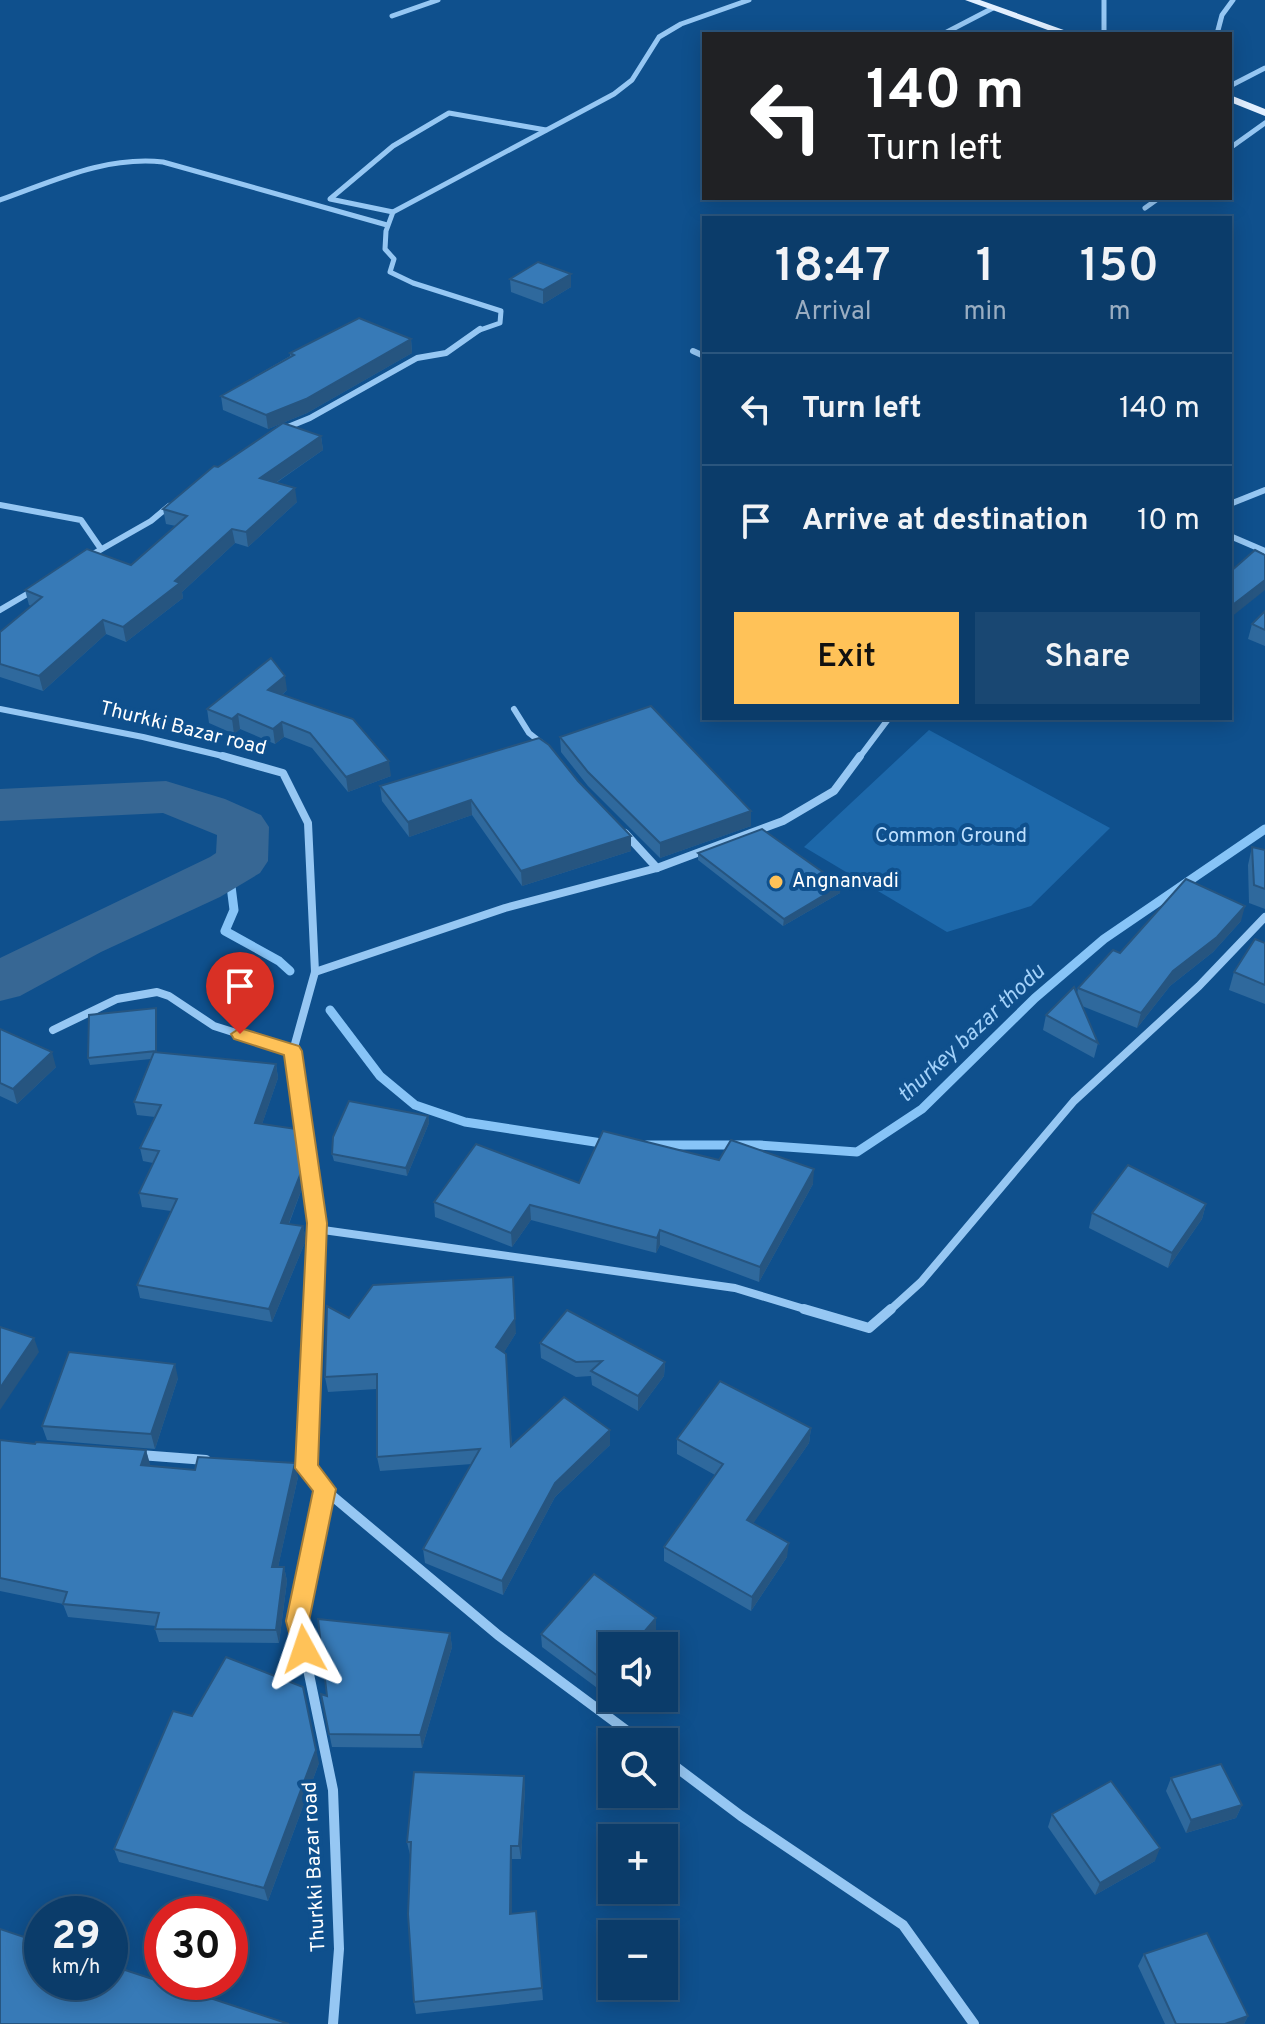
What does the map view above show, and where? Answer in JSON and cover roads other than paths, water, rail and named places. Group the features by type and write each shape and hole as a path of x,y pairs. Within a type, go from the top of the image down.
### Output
{"main road":[{"path":"970,0 1064,32"},
{"path":"1232,99 1265,113"}],"street":[{"path":"392,16 438,0"},
{"path":"269,435 310,418 417,358 446,353 482,328 500,323 501,311 413,283 390,272 394,259 385,249 387,225 393,212 614,94 632,80 659,37 681,24 749,0"},
{"path":"1104,0 1104,32"},
{"path":"1218,32 1222,15 1233,0"},
{"path":"947,32 993,8"},
{"path":"1232,85 1265,68"},
{"path":"393,212 330,199 393,146 449,113 504,125 547,130"},
{"path":"1232,147 1265,123"},
{"path":"0,200 98,165 118,159 139,158 387,225"},
{"path":"1145,208 1156,200"},
{"path":"693,351 702,355"},
{"path":"1232,503 1265,490"},
{"path":"75,564 151,521 175,501"},
{"path":"0,505 81,520 101,549"},
{"path":"1232,537 1265,551"},
{"path":"0,610 38,587"},
{"name":"Thurkki Bazar road","path":"0,709 112,729 221,754 283,773 308,823 315,972 293,1051 316,1229 306,1468"},
{"path":"514,709 529,733 549,749"},
{"path":"315,972 505,908 657,868 783,821 834,791 887,720"},
{"path":"620,827 657,868"},
{"path":"316,1229 735,1288 869,1328 921,1282 1074,1101 1199,986 1265,917"},
{"path":"53,1030 105,1003 162,991 221,1030 293,1051"},
{"path":"123,1454 214,1461"},
{"path":"291,1467 306,1468 324,1489 498,1635 623,1728"},
{"name":"Thurkki Bazar road","path":"324,1489 298,1621 333,1790 339,1949 333,2024"},
{"path":"678,1769 741,1816 903,1925 974,2024"}],"waterway":[{"path":"0,805 166,797 207,810 243,827 242,861 228,870 82,939 0,982"},
{"name":"thurkey bazar thodu","path":"647,1145 760,1145 857,1152 922,1109 1035,998 1104,939 1265,829"},
{"name":"thurkey bazar thodu","path":"229,870 234,910 225,931 279,961 290,971"},
{"name":"thurkey bazar thodu","path":"330,1010 380,1076 415,1105 465,1122 608,1144"}],"place":[{"name":"Angnanvadi","path":"776,882"}],"park label":[{"name":"Common Ground","path":"951,837"}]}
